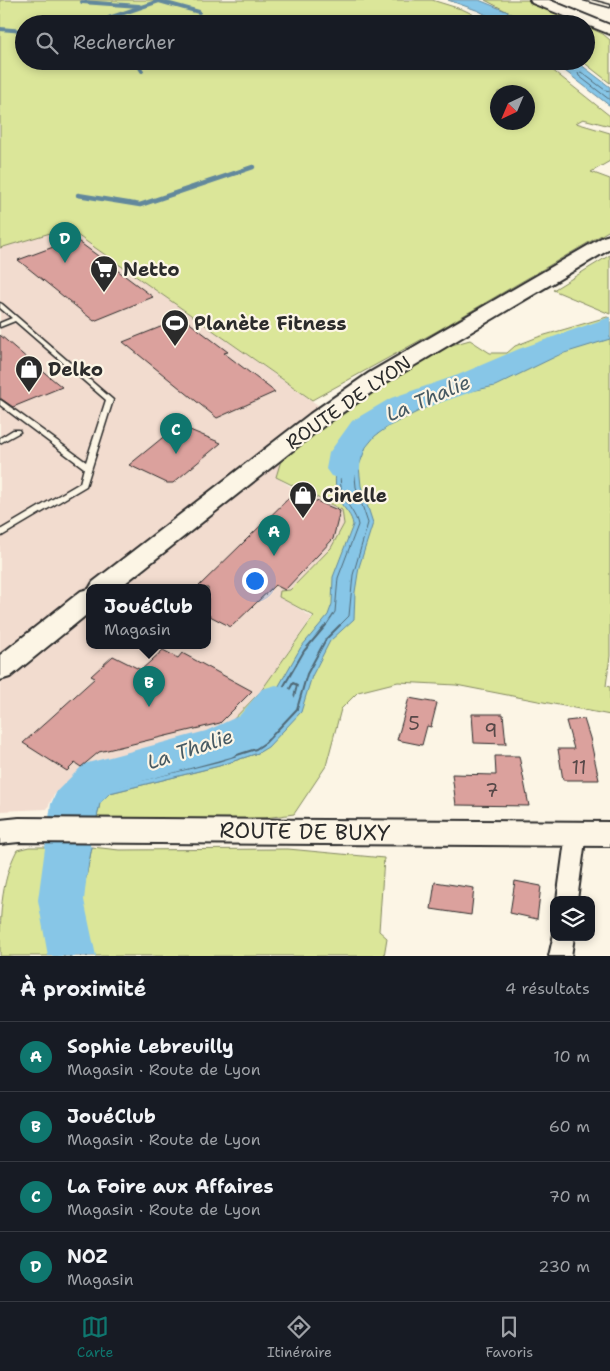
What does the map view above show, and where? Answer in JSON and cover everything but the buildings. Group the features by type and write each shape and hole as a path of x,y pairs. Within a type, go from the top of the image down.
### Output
{"main road":[{"path":"537,0 574,15"},
{"path":"545,0 610,19"},
{"path":"560,0 610,12"},
{"path":"595,24 610,30"},
{"name":"ROUTE DE LYON","path":"107,584 318,419 370,383 610,241"},
{"path":"4,662 86,601"},
{"name":"ROUTE DE BUXY","path":"10,831 182,830 610,834"}],"street":[{"path":"568,896 576,834"},
{"path":"560,956 562,941"}],"lane":[{"path":"586,0 610,6"},
{"path":"0,305 110,400 83,484 0,534"},
{"path":"0,325 16,319"},
{"path":"0,402 88,467"},
{"path":"0,441 16,432"}],"shaded area":[{"path":"67,228 335,417 276,477 290,486 342,510 344,524 331,548 290,590 280,591 279,597 312,617 261,691 223,730 95,764 75,775 54,795 47,809 0,811 0,248"}],"green space":[{"path":"0,0 432,0 474,15 15,15 15,70 552,70 610,116 610,126 583,119 576,123 610,133 610,161 591,172 610,179 610,230 437,331 312,400 67,228 0,248"},
{"path":"485,0 529,0 562,15 514,15"},
{"path":"595,30 610,40 610,83 593,70 595,70"},
{"path":"610,255 610,314 553,290"},
{"path":"607,317 610,318 610,656 606,686 610,687 610,715 456,685 398,682 358,692 341,709 326,766 294,814 265,818 96,822 100,803 110,793 219,766 258,753 268,746 223,730 261,691 314,616 279,597 280,591 290,590 331,548 344,524 342,510 276,477 282,457 335,417 441,348 470,340 490,353 507,353 515,346 538,337"},
{"path":"29,847 47,847 45,879 59,956 0,956 2,902 7,875 17,850"},
{"path":"92,847 119,850 288,849 384,858 379,931 387,938 384,956 92,956 83,914 82,897"}],"water":[{"path":"448,0 479,0 513,15 486,15"},
{"path":"564,70 588,70 610,87 610,106"},
{"path":"610,322 610,339 561,354 495,386 458,394 437,402 389,426 375,436 366,447 359,466 361,486 373,523 359,567 355,592 354,619 330,641 312,676 301,712 268,747 258,753 219,766 110,793 100,803 96,822 61,822 68,795 77,786 109,773 214,746 243,733 257,721 301,647 328,615 332,604 333,577 353,525 350,515 338,497 335,480 336,468 345,446 356,434 384,414 401,405 444,387 488,374 532,349 547,343"},
{"path":"47,847 92,847 82,897 83,914 92,956 59,956 45,879"}],"waterway":[{"path":"118,15 159,1 199,12"},
{"path":"82,2 139,6"},
{"path":"0,29 15,30"},
{"path":"78,195 140,205 253,167"},
{"name":"La Thalie","path":"343,469 345,453 363,428 402,405 469,382 530,355 610,326"},
{"name":"La Thalie","path":"72,956 61,900 73,804 99,776 216,745 254,727 276,700"}],"place":[{"name":"NOZ","path":"65,263"},
{"name":"Netto","path":"104,293"},
{"name":"Planète Fitness","path":"175,347"},
{"name":"Delko","path":"29,393"},
{"name":"La Foire aux Affaires","path":"176,454"},
{"name":"Cinelle","path":"303,519"},
{"name":"Sophie Lebreuilly","path":"274,556"},
{"name":"JouéClub","path":"149,707"}]}
